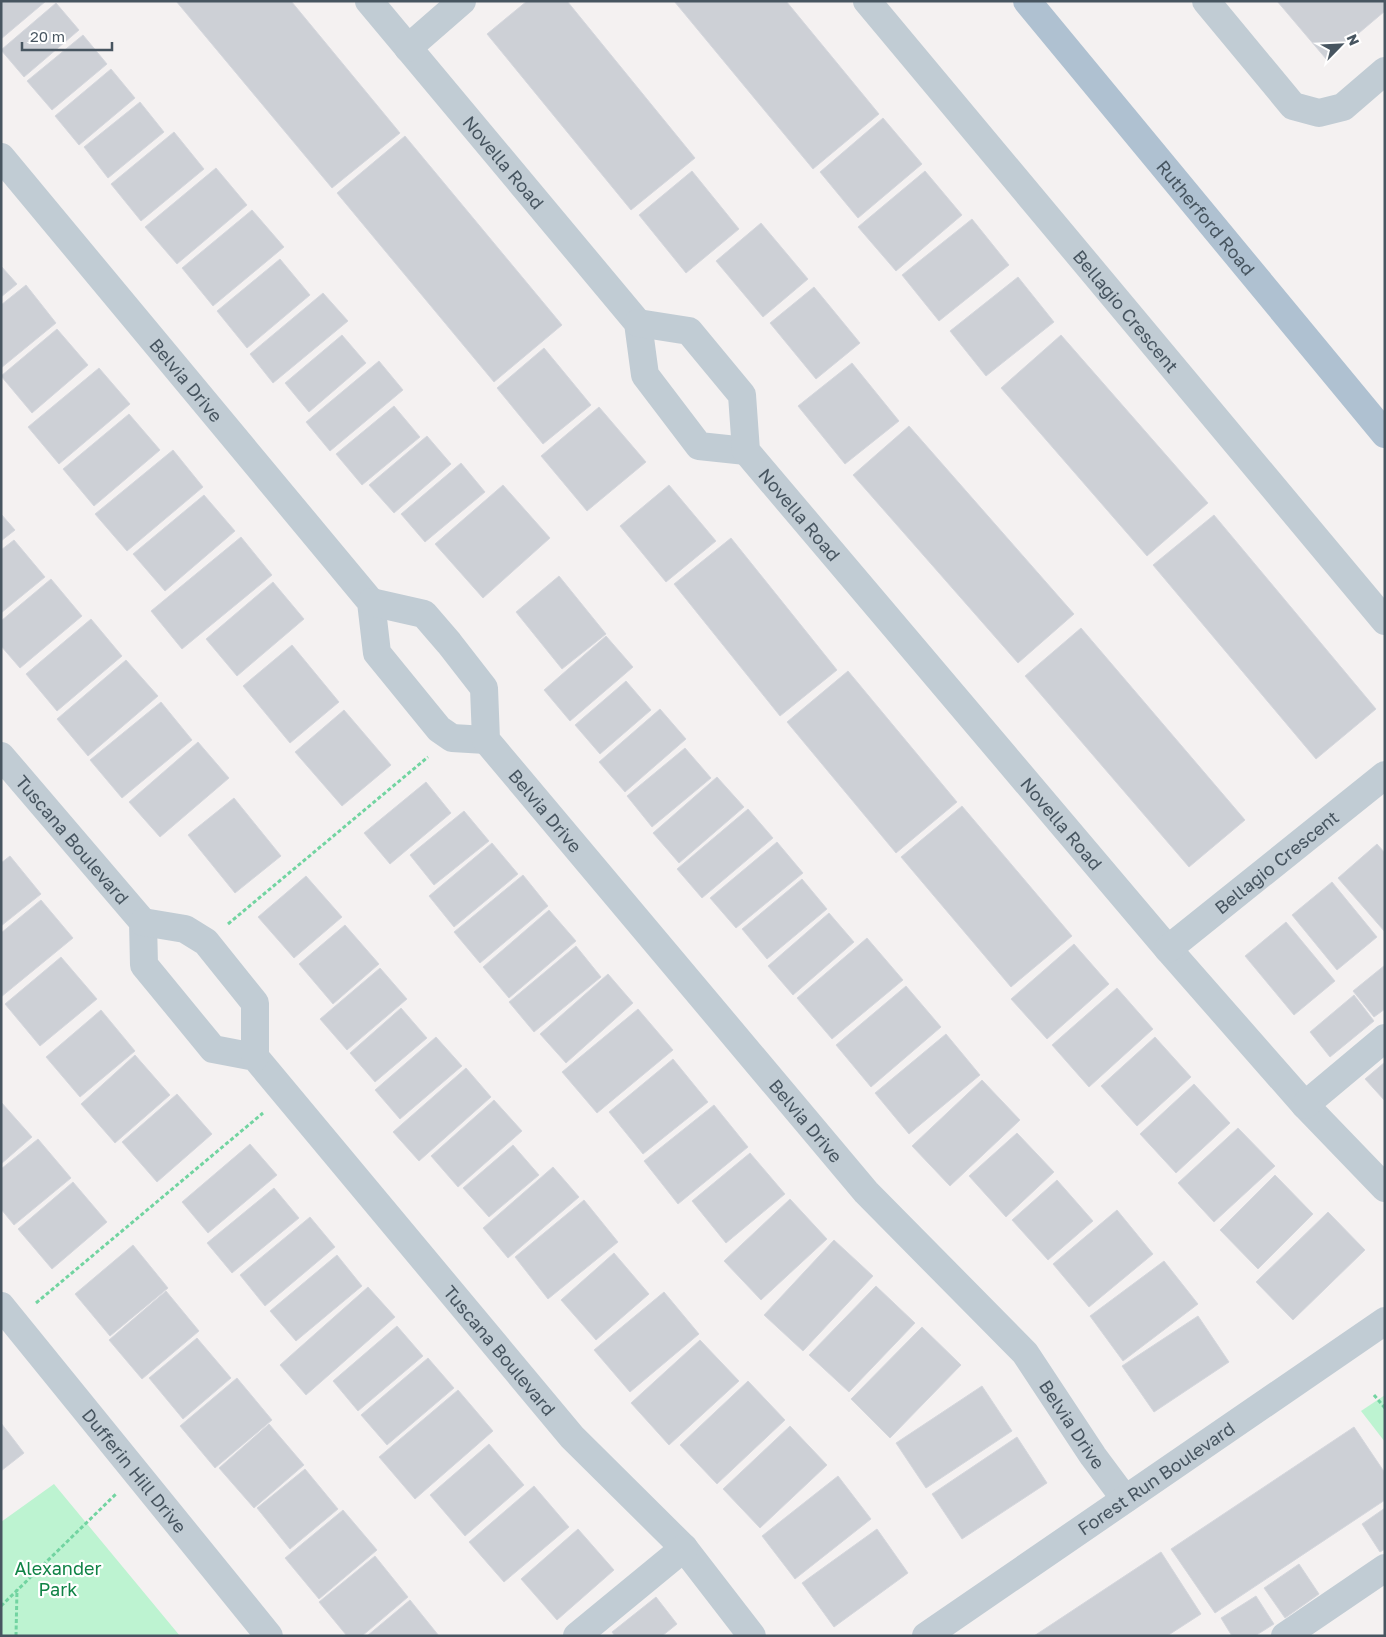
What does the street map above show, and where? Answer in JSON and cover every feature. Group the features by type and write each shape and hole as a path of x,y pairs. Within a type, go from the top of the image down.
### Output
{"main road":[{"name":"Rutherford Road","path":"1027,1 1385,434"}],"street":[{"name":"Novella Road","path":"369,1 638,323 645,375 699,446 746,451"},
{"path":"408,48 462,1"},
{"name":"Bellagio Crescent","path":"867,1 1385,621"},
{"path":"1206,1 1292,106 1319,113 1343,107 1385,71"},
{"name":"Belvia Drive","path":"1,157 371,602"},
{"name":"Novella Road","path":"638,323 689,331 742,395 746,451 1168,949 1305,1104 1385,1188"},
{"path":"371,602 424,614 449,643 484,688 486,740 452,738 439,729 377,652 371,602"},
{"name":"Belvia Drive","path":"486,740 866,1192 1025,1353 1093,1456 1125,1499"},
{"name":"Tuscana Boulevard","path":"1,756 143,922"},
{"name":"Bellagio Crescent","path":"1168,949 1385,775"},
{"path":"143,922 185,928 206,942 255,1004 255,1057 212,1049 144,965 143,922"},
{"path":"1305,1104 1385,1038"},
{"name":"Tuscana Boulevard","path":"255,1057 572,1437 684,1548 752,1636"},
{"name":"Dufferin Hill Drive","path":"8,1313 269,1636"},
{"name":"Forest Run Boulevard","path":"926,1636 1385,1321"},
{"path":"577,1636 684,1548"},
{"path":"1285,1636 1385,1568"}],"path":[{"path":"206,942 452,738"},
{"path":"8,1313 286,1093"},
{"path":"1374,1395 1385,1408"},
{"path":"1,1606 137,1473"},
{"path":"16,1636 17,1590"}],"green space":[{"path":"1385,1395 1385,1442 1361,1411"},
{"name":"Alexander Park","path":"54,1484 180,1636 1,1636 1,1522"}],"building":[{"path":"1,1 46,1 1,39"},
{"path":"176,1 291,1 400,133 332,188"},
{"path":"527,1 567,1 695,158 631,210 487,34"},
{"path":"674,1 786,1 879,114 813,169"},
{"path":"1277,1 1385,1 1385,11 1327,60"},
{"path":"56,3 79,30 24,77 1,50"},
{"path":"83,35 107,64 52,110 27,81"},
{"path":"111,69 135,98 79,145 55,116"},
{"path":"140,102 164,132 108,178 84,147"},
{"path":"883,118 922,164 858,218 820,172"},
{"path":"174,132 204,169 141,221 111,184"},
{"path":"405,136 562,325 494,382 337,193"},
{"path":"216,168 247,205 177,264 145,227"},
{"path":"692,171 739,229 686,273 639,215"},
{"path":"925,171 962,215 896,271 858,227"},
{"path":"252,210 284,247 213,306 182,268"},
{"path":"972,219 1009,265 939,321 902,275"},
{"path":"761,223 808,279 763,317 716,261"},
{"path":"280,259 310,295 247,348 217,311"},
{"path":"1,266 17,284 1,297"},
{"path":"1018,277 1054,322 986,376 950,331"},
{"path":"26,285 56,323 1,368 1,305"},
{"path":"814,287 860,343 816,379 770,323"},
{"path":"323,293 348,321 273,383 250,354"},
{"path":"57,329 88,365 32,413 1,376"},
{"path":"342,335 366,363 309,412 285,383"},
{"path":"1061,335 1208,503 1147,556 1001,388"},
{"path":"544,348 591,405 543,444 497,388"},
{"path":"379,361 403,390 330,451 306,422"},
{"path":"852,363 899,421 845,464 798,406"},
{"path":"99,368 130,404 59,464 28,427"},
{"path":"394,406 420,437 362,485 336,454"},
{"path":"599,407 646,462 587,511 541,456"},
{"path":"129,414 160,450 94,506 63,469"},
{"path":"909,426 1074,614 1018,663 853,475"},
{"path":"427,436 451,464 394,513 369,485"},
{"path":"173,450 203,487 127,551 95,514"},
{"path":"461,463 485,492 425,542 401,514"},
{"path":"503,485 550,538 483,598 435,544"},
{"path":"669,485 716,541 666,582 620,526"},
{"path":"204,495 235,531 165,591 133,554"},
{"path":"1,514 15,530 1,541"},
{"path":"1214,515 1376,709 1316,759 1153,565"},
{"path":"241,537 272,575 182,649 151,611"},
{"path":"731,538 837,670 780,716 674,584"},
{"path":"14,540 45,577 1,613 1,550"},
{"path":"559,576 606,634 562,669 516,612"},
{"path":"51,579 82,616 20,668 1,646 1,621"},
{"path":"273,582 304,619 237,676 206,639"},
{"path":"91,619 122,656 57,711 26,674"},
{"path":"1081,628 1245,820 1189,867 1025,676"},
{"path":"606,636 633,667 570,721 544,690"},
{"path":"292,645 339,702 290,743 243,686"},
{"path":"126,660 158,696 88,756 57,719"},
{"path":"848,671 957,802 896,853 787,722"},
{"path":"626,681 651,710 600,754 575,725"},
{"path":"161,702 192,740 122,798 90,760"},
{"path":"660,709 686,739 625,792 599,762"},
{"path":"344,710 391,765 342,806 295,752"},
{"path":"198,742 229,778 160,837 129,802"},
{"path":"685,748 711,778 652,827 627,796"},
{"path":"717,777 744,807 679,863 653,833"},
{"path":"426,782 451,813 390,864 364,833"},
{"path":"234,798 281,856 235,893 188,835"},
{"path":"962,806 1072,936 1011,987 901,857"},
{"path":"748,809 773,838 702,898 677,869"},
{"path":"464,811 489,841 434,885 410,855"},
{"path":"777,842 803,873 736,928 710,898"},
{"path":"492,843 518,874 454,927 429,896"},
{"path":"1377,844 1385,853 1385,932 1338,878"},
{"path":"10,856 41,894 1,926 1,863"},
{"path":"523,875 548,906 480,963 454,932"},
{"path":"306,876 342,917 294,958 258,917"},
{"path":"802,879 827,909 767,959 742,929"},
{"path":"1332,882 1377,937 1337,970 1292,915"},
{"path":"41,900 73,938 1,997 1,933"},
{"path":"549,910 576,941 509,998 483,967"},
{"path":"829,913 854,942 793,995 768,966"},
{"path":"1286,922 1335,981 1294,1015 1245,956"},
{"path":"345,925 379,964 333,1004 299,964"},
{"path":"867,938 903,980 832,1039 797,998"},
{"path":"1074,944 1109,984 1047,1039 1011,999"},
{"path":"576,946 601,977 534,1032 509,1002"},
{"path":"61,957 97,999 40,1046 5,1004"},
{"path":"1385,965 1385,1009 1374,1017 1353,991"},
{"path":"380,968 407,999 347,1050 320,1019"},
{"path":"608,974 633,1003 566,1063 540,1034"},
{"path":"906,986 941,1027 871,1087 836,1045"},
{"path":"1117,988 1153,1029 1089,1087 1052,1045"},
{"path":"1354,995 1374,1021 1330,1057 1310,1032"},
{"path":"401,1008 427,1038 375,1082 350,1053"},
{"path":"638,1009 673,1050 597,1113 562,1072"},
{"path":"101,1010 135,1051 80,1097 46,1057"},
{"path":"946,1034 980,1075 909,1134 875,1093"},
{"path":"436,1037 462,1066 400,1119 375,1090"},
{"path":"1155,1037 1191,1077 1137,1126 1101,1086"},
{"path":"135,1055 170,1095 115,1143 81,1104"},
{"path":"673,1059 708,1102 643,1154 609,1112"},
{"path":"1385,1062 1385,1101 1365,1079"},
{"path":"466,1068 491,1097 419,1161 393,1132"},
{"path":"982,1080 1020,1120 950,1186 912,1146"},
{"path":"1194,1084 1230,1123 1176,1173 1140,1134"},
{"path":"177,1094 212,1134 157,1182 122,1142"},
{"path":"494,1100 522,1131 458,1187 431,1156"},
{"path":"1,1102 32,1137 1,1164"},
{"path":"714,1105 748,1147 678,1204 644,1161"},
{"path":"1238,1128 1275,1166 1214,1222 1178,1183"},
{"path":"1017,1133 1054,1172 1006,1217 969,1176"},
{"path":"38,1139 71,1178 14,1225 1,1209 1,1169"},
{"path":"250,1144 277,1175 208,1233 182,1202"},
{"path":"513,1145 539,1175 489,1217 463,1188"},
{"path":"750,1153 785,1194 726,1243 692,1201"},
{"path":"553,1167 579,1197 508,1258 483,1228"},
{"path":"1275,1175 1313,1214 1258,1269 1220,1230"},
{"path":"1057,1180 1093,1221 1048,1260 1012,1220"},
{"path":"73,1182 107,1222 52,1269 18,1229"},
{"path":"274,1188 299,1218 232,1273 207,1243"},
{"path":"790,1199 827,1239 761,1300 724,1261"},
{"path":"584,1200 618,1242 548,1299 515,1257"},
{"path":"1117,1210 1153,1254 1089,1307 1053,1264"},
{"path":"1328,1212 1365,1250 1293,1320 1256,1282"},
{"path":"310,1217 335,1247 265,1306 240,1275"},
{"path":"834,1240 873,1276 803,1351 764,1315"},
{"path":"133,1245 168,1288 110,1336 75,1294"},
{"path":"614,1253 649,1294 596,1340 561,1300"},
{"path":"337,1255 362,1286 296,1341 270,1311"},
{"path":"1164,1261 1198,1304 1123,1361 1090,1316"},
{"path":"876,1286 915,1323 849,1392 809,1355"},
{"path":"368,1287 395,1317 306,1395 280,1365"},
{"path":"166,1291 199,1331 142,1379 109,1340"},
{"path":"664,1292 699,1334 630,1392 594,1350"},
{"path":"1198,1316 1229,1362 1154,1412 1122,1366"},
{"path":"397,1326 423,1356 358,1411 333,1381"},
{"path":"922,1327 961,1365 890,1438 851,1399"},
{"path":"197,1338 231,1378 183,1419 149,1378"},
{"path":"700,1340 739,1381 669,1445 631,1403"},
{"path":"428,1358 454,1388 387,1445 361,1415"},
{"path":"237,1378 272,1420 215,1468 180,1426"},
{"path":"748,1381 785,1420 717,1484 680,1445"},
{"path":"982,1386 1012,1431 926,1488 896,1443"},
{"path":"458,1390 493,1431 415,1499 379,1457"},
{"path":"1,1423 24,1453 1,1471"},
{"path":"269,1424 304,1465 254,1508 219,1468"},
{"path":"790,1426 827,1465 760,1528 723,1489"},
{"path":"1354,1427 1385,1473 1385,1500 1215,1613 1171,1549"},
{"path":"1017,1437 1047,1483 962,1539 932,1494"},
{"path":"489,1444 524,1485 465,1536 430,1495"},
{"path":"305,1469 338,1509 290,1549 257,1508"},
{"path":"838,1476 871,1519 795,1579 762,1536"},
{"path":"534,1486 569,1527 504,1582 469,1542"},
{"path":"1385,1508 1385,1549 1380,1552 1362,1524"},
{"path":"343,1510 377,1550 319,1599 285,1558"},
{"path":"578,1529 614,1570 557,1620 521,1579"},
{"path":"877,1529 908,1573 834,1627 802,1583"},
{"path":"1161,1552 1201,1614 1167,1636 1034,1636"},
{"path":"375,1556 408,1597 362,1636 347,1636 319,1602"},
{"path":"1299,1564 1319,1594 1285,1618 1264,1588"},
{"path":"1256,1596 1274,1624 1255,1636 1232,1636 1221,1618"},
{"path":"656,1597 677,1624 662,1636 615,1636 612,1632"},
{"path":"410,1600 439,1636 367,1636"}]}
